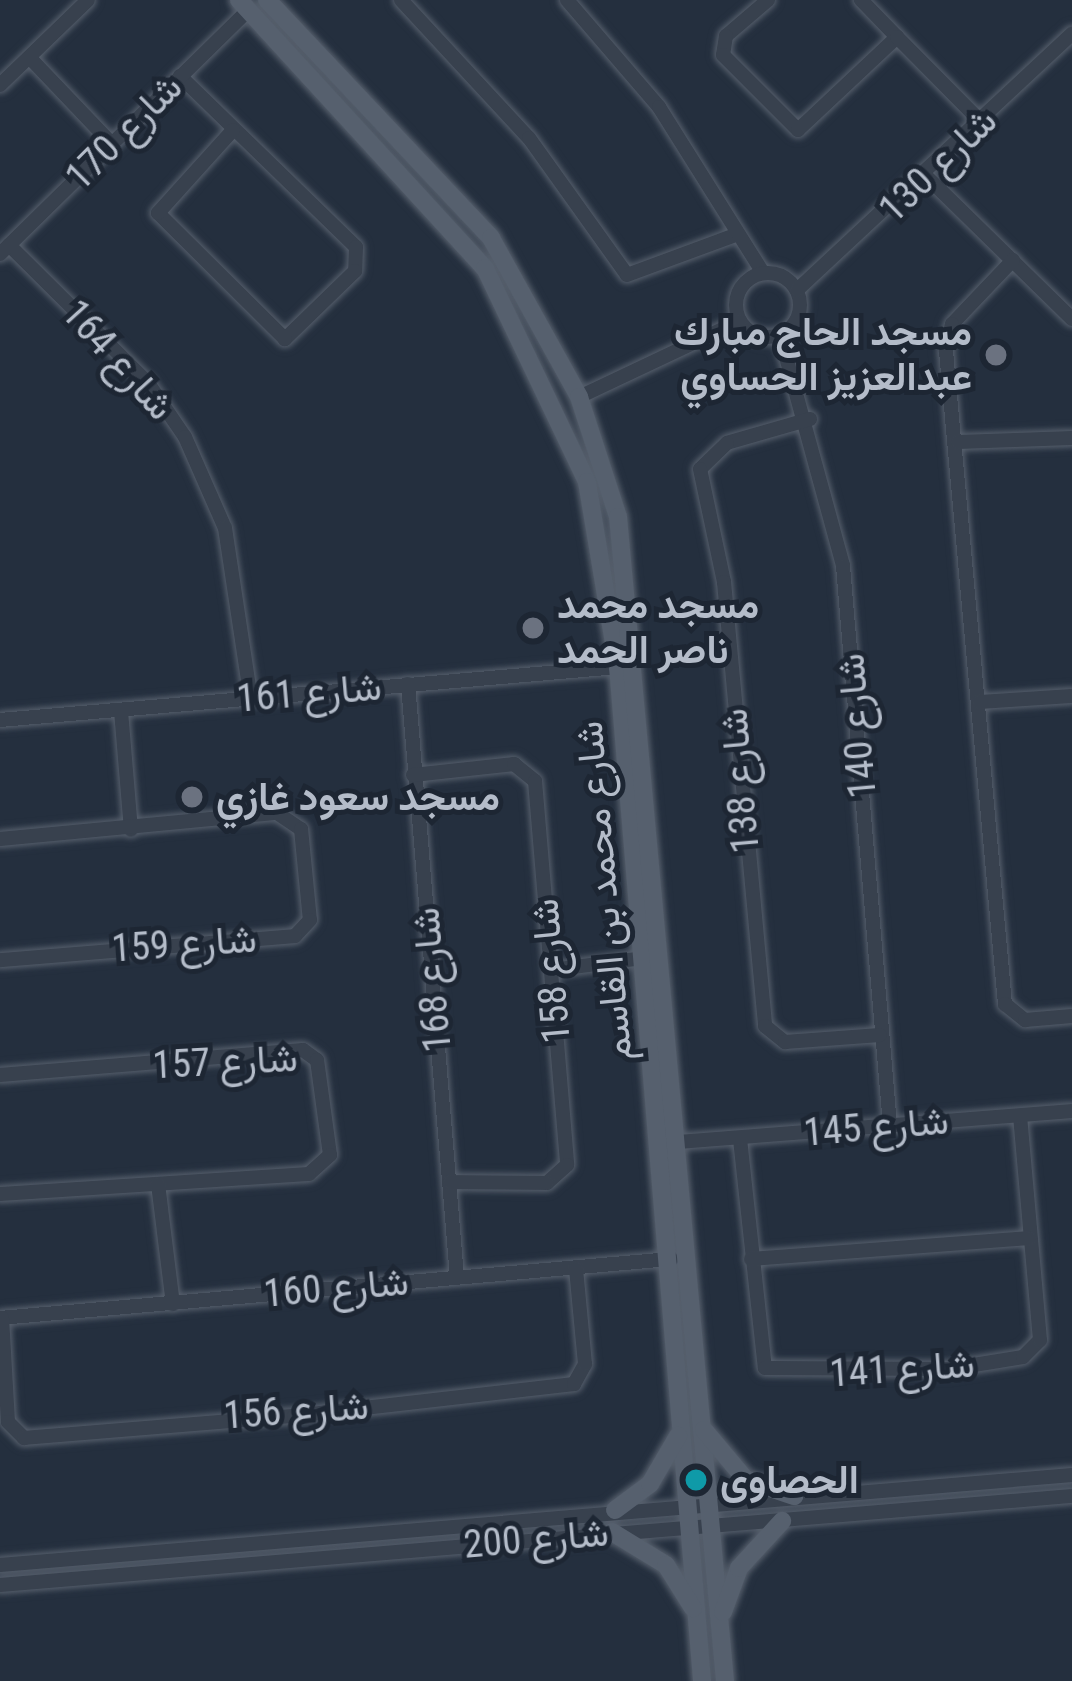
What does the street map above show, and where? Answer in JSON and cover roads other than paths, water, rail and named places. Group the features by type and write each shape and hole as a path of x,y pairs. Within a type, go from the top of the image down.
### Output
{"main road":[{"name":"شارع محمد بن القاسم","path":"251,3 490,238 579,397 629,559 679,1142 689,1414"},
{"name":"شارع محمد بن القاسم","path":"251,3 441,212 526,338 586,482 618,667 671,1259 700,1526 725,1681"},
{"path":"615,1510 666,1465 689,1414 731,1468 794,1496"},
{"path":"720,1628 739,1568 782,1521"},
{"name":"شارع محمد بن القاسم","path":"700,1526 702,1681"},
{"path":"612,1532 666,1565 698,1618"}],"street":[{"path":"0,85 88,0"},
{"path":"400,0 529,138 627,275 738,233"},
{"path":"566,0 659,107 763,273 797,290 799,316 780,335 740,321 579,397"},
{"path":"768,0 727,36 723,56 792,129 810,125 897,37"},
{"path":"861,0 982,123"},
{"name":"شارع 170","path":"5,250 251,3"},
{"name":"شارع 130","path":"797,290 926,177 1072,34"},
{"path":"30,58 112,144"},
{"path":"180,76 356,248 355,271 285,339 158,213 233,130"},
{"path":"926,177 1072,319"},
{"name":"شارع 164","path":"5,250 148,383 185,437 225,528 251,699"},
{"path":"1013,260 946,336 1005,1004 1018,1019 1072,1016"},
{"path":"740,321 742,286 763,273"},
{"name":"شارع 140","path":"780,335 810,419 843,566 890,1126"},
{"name":"شارع 138","path":"810,419 727,442 700,469 724,582 764,1026 778,1042 880,1035"},
{"path":"958,442 1072,438"},
{"name":"شارع 161","path":"0,720 618,667"},
{"name":"شارع 168","path":"408,684 457,1277"},
{"path":"979,702 1072,696"},
{"path":"121,711 131,830"},
{"name":"158 شارع","path":"413,775 514,764 536,781 567,1166 547,1183 450,1182"},
{"name":"شارع 159","path":"0,839 291,820 310,920 295,936 0,960"},
{"path":"551,970 643,958"},
{"name":"شارع 157","path":"0,1075 313,1054 330,1155 322,1167 0,1194"},
{"name":"شارع 145","path":"679,1142 1072,1111"},
{"name":"شارع 141","path":"740,1139 752,1259 772,1374 950,1369 1036,1348 1019,1116"},
{"path":"158,1184 173,1304"},
{"path":"752,1259 1029,1238"},
{"name":"شارع 160","path":"1,1318 671,1259"},
{"name":"شارع 156","path":"1,1318 8,1422 24,1438 294,1416 574,1384 586,1364 576,1268"},
{"name":"شارع 200","path":"0,1565 1072,1474"},
{"path":"963,1483 966,1502"},
{"name":"شارع 200","path":"0,1585 1072,1496"},
{"path":"280,1541 281,1564"},
{"path":"256,1542 258,1566"}],"place":[{"name":"مسجد الحاج مبارك عبدالعزيز الحساوي","path":"996,355"},
{"name":"مسجد محمد ناصر الحمد","path":"533,628"},
{"name":"مسجد سعود غازي","path":"192,797"},
{"name":"الحصاوى","path":"696,1480"}]}
